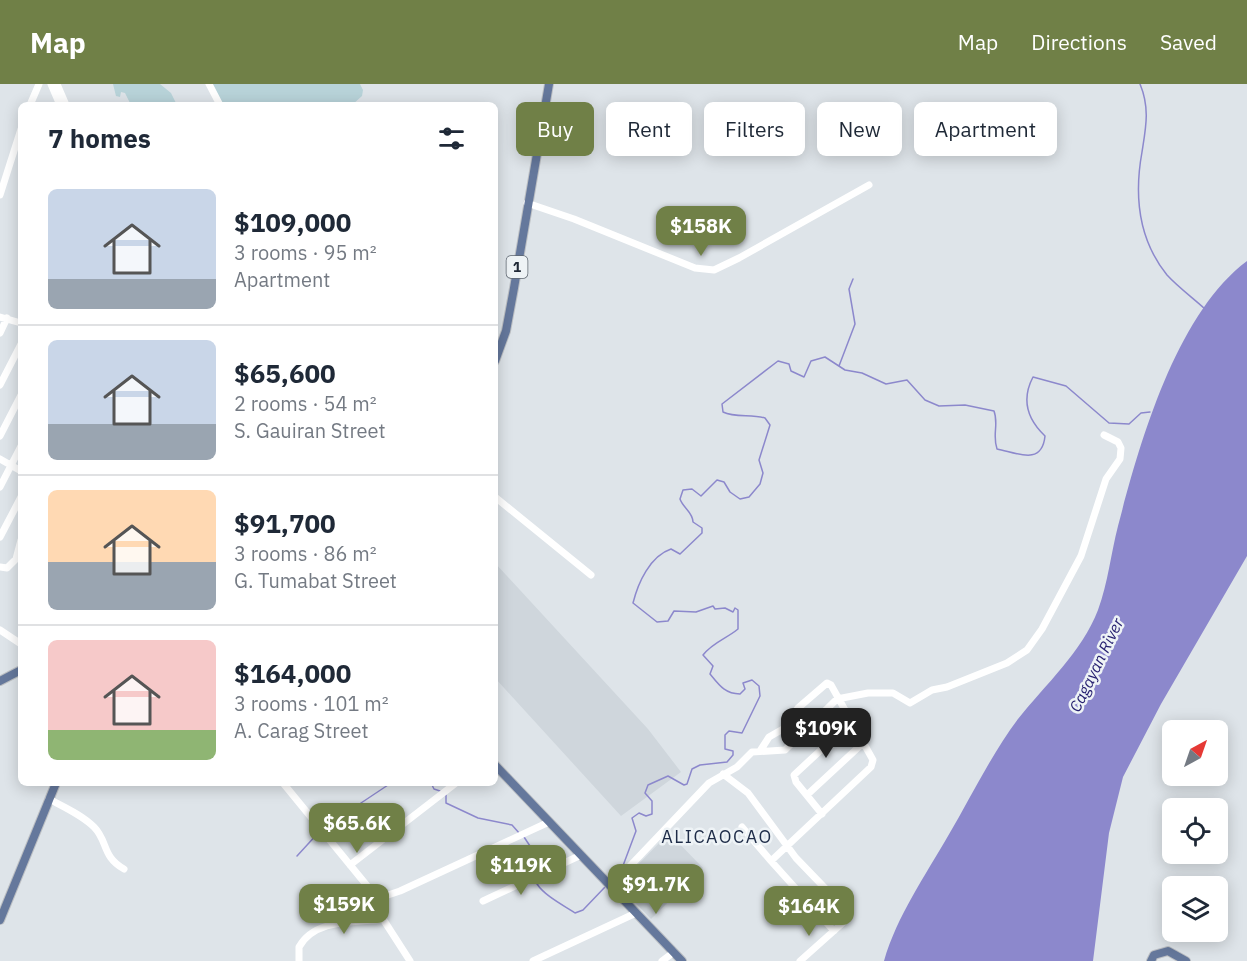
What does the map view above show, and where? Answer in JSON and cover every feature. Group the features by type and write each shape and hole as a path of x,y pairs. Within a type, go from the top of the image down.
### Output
{"main road":[{"name":"1","path":"498,353 506,331 549,84"},
{"path":"0,681 18,672"},
{"path":"498,768 682,961"},
{"path":"0,920 55,786"},
{"path":"1151,961 1154,955 1168,951 1186,961"}],"street":[{"path":"31,102 39,84"},
{"path":"51,84 59,102"},
{"path":"57,84 65,102"},
{"path":"209,84 218,102"},
{"path":"0,195 18,138"},
{"path":"527,203 574,219 695,268 709,271 739,258 869,185"},
{"path":"0,333 4,317"},
{"path":"0,385 18,352"},
{"path":"0,436 18,401"},
{"path":"609,884 709,783 737,766 748,755 760,751 785,750 837,699 867,693 893,693 910,703 932,690 947,687 1006,663 1027,650 1042,630 1081,556 1106,479 1120,459 1121,448 1118,442 1104,435"},
{"path":"0,487 18,452"},
{"path":"0,459 18,470"},
{"path":"498,499 591,575"},
{"path":"0,537 18,503"},
{"path":"0,567 7,568 13,563 18,549"},
{"path":"0,630 18,642"},
{"path":"760,751 769,737 787,726 798,708 824,684 831,685 873,760 871,767 771,861"},
{"path":"822,814 794,778 796,772 851,722"},
{"path":"807,795 863,743"},
{"path":"723,774 748,793 787,846 847,911 846,920 800,961"},
{"path":"285,786 373,893 383,919 410,961"},
{"path":"350,865 452,786"},
{"path":"49,799 93,826 100,835 109,857 124,869"},
{"path":"373,893 382,897 400,891 549,822"},
{"path":"742,827 834,931"},
{"path":"483,902 581,855"},
{"path":"533,961 636,913"},
{"path":"299,961 297,954 302,942 317,930 352,920 383,919"},
{"path":"662,961 674,952"}],"shaded area":[{"path":"113,84 160,84 171,93 176,102 130,102 125,93 121,92 120,97 116,96"},
{"path":"212,84 360,84 363,90 362,96 355,102 221,102"},
{"path":"498,566 648,729 681,772 621,816 498,681"},
{"path":"669,833 703,868 651,919 618,885"}],"water":[{"name":"Cagayan River","path":"1247,261 1247,556 1161,704 1123,777 1109,833 1093,961 884,961 896,928 912,897 999,747 1018,719 1073,654 1091,625 1104,589 1137,457 1164,382 1200,313 1222,284"}],"waterway":[{"path":"1140,84 1146,109 1138,185 1144,232 1157,261 1167,275 1205,309"},
{"path":"839,366 855,324 849,289 853,279"},
{"path":"621,871 636,831 632,818 639,813 646,816 652,814 652,801 645,793 648,785 668,776 684,785 687,784 692,769 700,765 727,762 733,755 733,751 725,749 725,735 729,731 742,733 760,696 759,686 752,680 743,683 745,689 740,694 723,688 710,674 713,666 703,655 738,629 738,610 735,608 733,612 725,608 715,609 713,606 696,612 674,611 668,621 657,622 633,603 638,587 651,564 671,549 680,554 702,533 702,528 693,522 680,499 683,490 692,489 701,496 717,480 724,482 730,492 740,499 749,497 760,484 763,473 759,460 770,425 765,418 723,412 722,404 778,361 789,364 791,371 804,377 811,361 825,357 845,370 862,373 886,384 907,380 925,400 939,406 965,405 994,411 997,449 1020,455 1034,454 1039,451 1045,436 1034,423 1028,409 1027,394 1033,377 1066,386 1109,423 1129,424 1141,413 1150,412"},
{"path":"322,829 386,786"},
{"path":"432,786 440,791"},
{"path":"446,795 446,803 478,818 512,825 520,834"},
{"path":"297,856 319,832"},
{"path":"524,837 532,849 551,865"},
{"path":"552,872 550,878 537,884 549,896 575,913 583,910 605,887"}],"district":[{"name":"ALICAOCAO","path":"717,836"}]}
